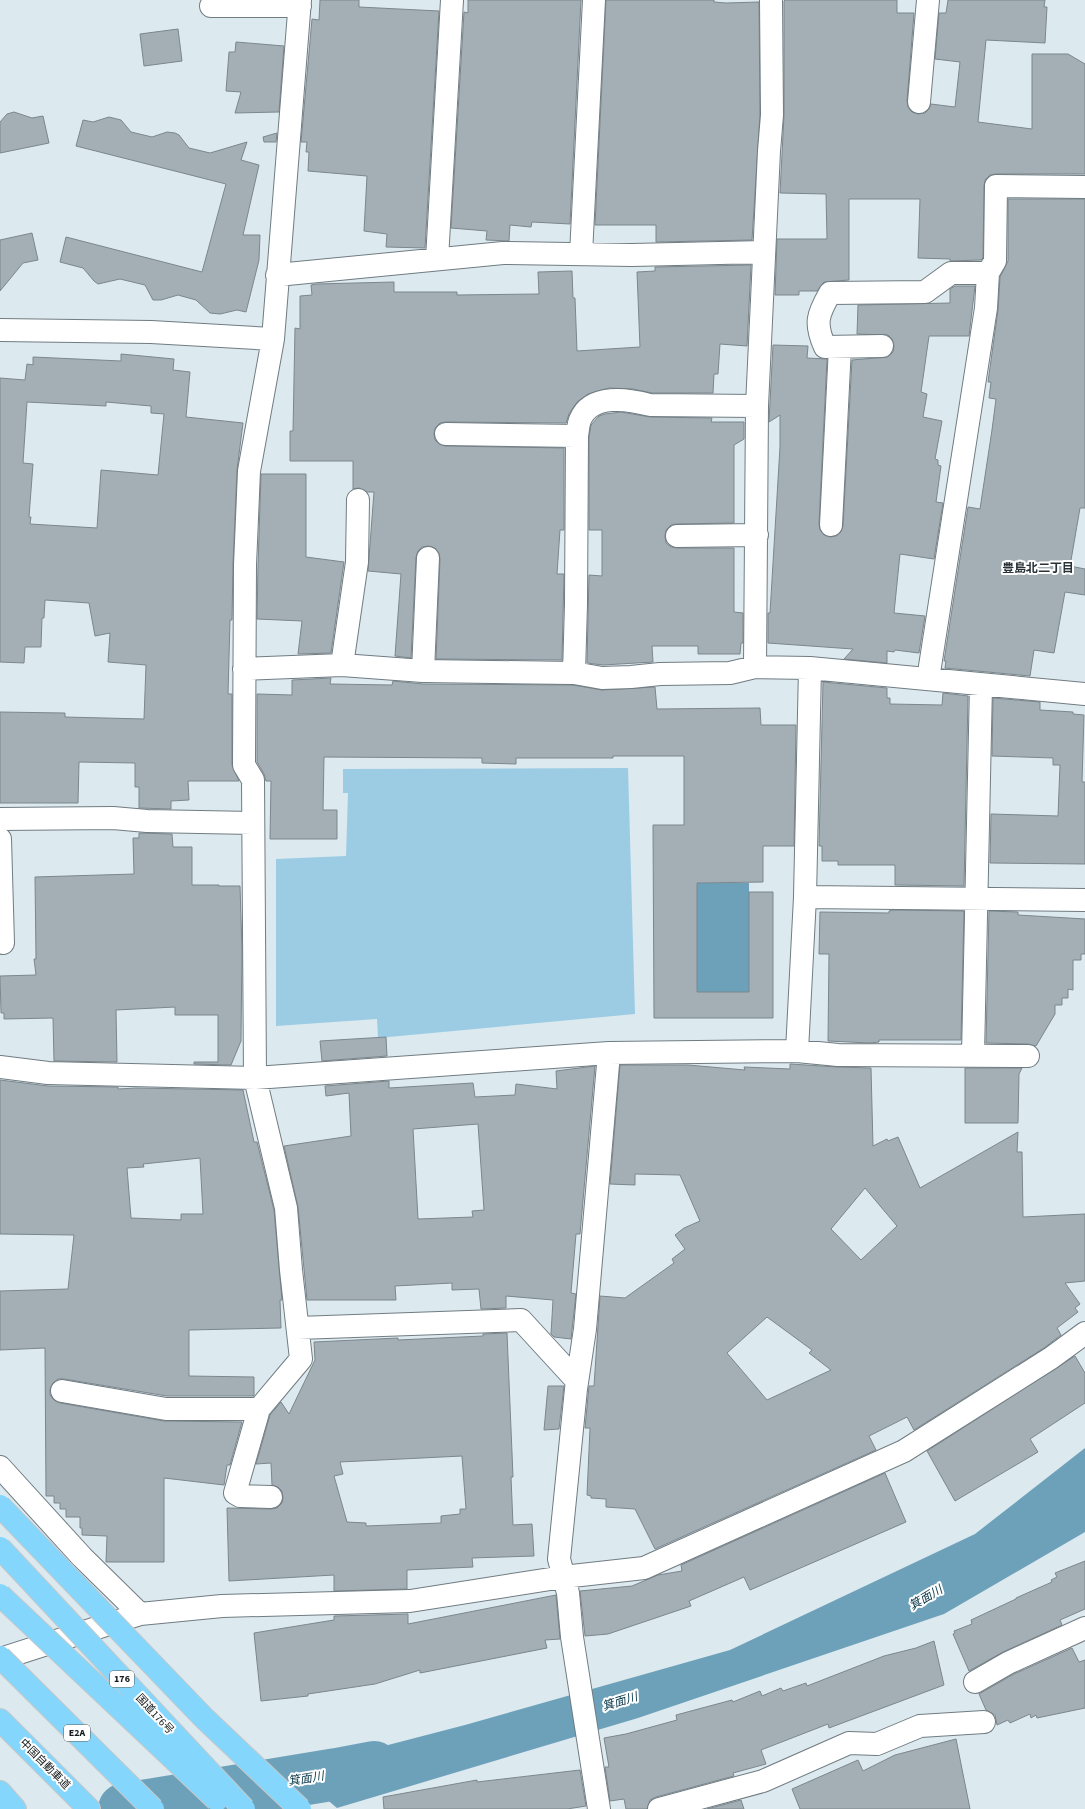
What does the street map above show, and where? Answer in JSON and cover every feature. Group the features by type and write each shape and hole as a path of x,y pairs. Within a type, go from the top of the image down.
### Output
{"highway":[{"path":"0,1506 204,1718 300,1809"},
{"name":"国道176号","path":"0,1548 244,1809"},
{"path":"0,1595 228,1809"},
{"name":"E2A","path":"0,1658 153,1809"},
{"name":"中国自動車道","path":"0,1720 89,1809"},
{"path":"0,1792 15,1809"}],"street":[{"path":"437,259 452,0"},
{"path":"581,254 594,0"},
{"path":"755,667 757,406 772,115 771,0"},
{"path":"919,102 928,0"},
{"path":"211,6 300,3 273,339 249,471 245,565 244,765 252,780 254,1078 286,1208 301,1359 259,1409 235,1493 240,1496 271,1497"},
{"path":"928,679 986,308 988,273 994,261 996,186 1085,187"},
{"path":"277,275 503,253 632,256 764,252"},
{"path":"882,346 825,347 819,333 819,312 830,293 925,292 951,273 988,273"},
{"path":"0,330 150,332 273,339"},
{"path":"831,525 840,347"},
{"path":"574,673 577,436 580,420 591,405 604,400 634,401 650,405 757,406"},
{"path":"446,434 577,436"},
{"path":"342,665 356,562 358,500"},
{"path":"677,536 757,535"},
{"path":"424,671 428,558"},
{"path":"244,669 342,665 424,671 574,673 602,678 660,674 730,673 755,667 810,668 928,679 981,686 1085,694"},
{"path":"797,1051 805,897 810,668"},
{"path":"973,1055 981,686"},
{"path":"0,819 113,818 147,821 253,823"},
{"path":"0,839 3,943"},
{"path":"805,897 1085,900"},
{"path":"0,1067 48,1073 254,1078 609,1053 797,1051 838,1055 1028,1056"},
{"path":"598,1809 572,1637 568,1593 562,1577 559,1559 577,1381 585,1330 609,1053"},
{"path":"298,1328 521,1320 577,1381"},
{"path":"0,1658 140,1614 222,1606 410,1601 562,1577 644,1568 904,1451 1052,1358 1085,1333"},
{"path":"62,1391 166,1409 259,1409"},
{"path":"0,1467 82,1558 140,1614"},
{"path":"975,1682 1008,1663 1085,1628"},
{"path":"659,1809 763,1781 849,1743 877,1744 920,1726 984,1722"}],"shaded area":[{"path":"628,768 635,1014 378,1038 377,1019 276,1026 276,859 346,856 348,793 343,793 343,769"}],"water":[{"path":"697,883 749,883 749,992 697,992"},
{"path":"1085,1448 1085,1532 944,1614 638,1718 337,1808 292,1770 465,1725 730,1650 975,1534"}],"building":[{"path":"320,0 359,0 359,7 439,11 425,248 386,247 387,234 364,231 367,176 308,171 309,152 306,152 307,142 301,142 312,19 319,20"},
{"path":"468,0 581,0 570,224 532,222 531,227 510,225 509,241 486,240 487,231 451,228 464,12 468,13"},
{"path":"606,0 714,0 714,2 726,3 759,2 760,115 752,240 656,242 656,225 595,225"},
{"path":"785,0 897,0 897,13 914,13 907,101 908,107 912,112 918,114 925,113 931,104 955,107 960,62 935,59 939,13 946,13 948,0 1045,0 1044,7 1047,7 1045,43 986,40 978,122 1032,129 1032,54 1068,54 1085,64 1085,174 990,175 985,180 984,186 983,258 981,260 950,261 950,259 918,258 920,199 849,199 849,280 824,282 817,291 799,291 799,295 775,295 777,239 827,239 826,194 780,193 784,115"},
{"path":"178,29 182,61 144,66 140,34"},
{"path":"236,42 284,46 279,112 235,113 241,92 226,91 229,52 235,52"},
{"path":"14,112 32,118 43,116 49,143 0,153 0,122 7,114"},
{"path":"109,117 121,120 131,132 152,137 167,132 175,133 179,135 189,148 210,153 247,142 241,160 259,165 243,235 260,235 259,260 246,312 237,310 220,314 210,313 196,300 178,295 161,300 153,300 145,285 120,279 98,284 83,268 60,262 66,237 202,272 226,184 76,146 83,120 93,122"},
{"path":"277,133 276,142 264,142 263,137"},
{"path":"1008,199 1085,199 1085,508 1080,508 1070,566 1085,569 1085,595 1065,592 1054,653 1034,650 1030,676 945,668 946,661 944,661 968,507 980,509 992,430 996,399 989,398 991,382 988,382 998,310 1000,277 1008,261"},
{"path":"32,233 38,260 23,263 0,291 0,240"},
{"path":"751,265 747,346 720,344 718,374 714,374 713,393 652,393 633,389 609,388 588,394 577,402 569,414 566,423 446,422 440,423 435,428 435,440 439,444 445,446 564,448 564,530 560,530 557,574 564,574 562,660 436,659 440,559 439,553 435,548 428,546 422,547 418,551 416,557 411,658 395,656 401,574 368,571 374,492 367,492 359,488 353,489 353,461 290,461 290,431 293,431 295,328 300,329 300,296 312,295 311,285 316,284 394,282 394,292 457,292 457,295 539,294 538,272 572,271 573,298 575,298 577,351 640,347 637,272 655,271 655,267"},
{"path":"955,286 975,286 969,336 929,336 921,392 927,394 923,417 942,421 935,459 938,460 938,465 941,466 936,502 943,503 934,559 900,554 894,613 925,616 919,653 895,650 894,652 887,651 887,663 844,659 853,649 768,643 768,613 770,613 780,447 780,415 769,422 773,345 808,346 807,358 827,359 819,524 820,530 824,535 830,537 836,536 841,532 843,526 852,360 888,357 893,352 894,346 892,339 888,335 857,334 858,305 950,303 950,289"},
{"path":"121,354 174,359 173,370 190,372 186,417 243,423 237,470 228,694 232,694 232,765 239,781 188,781 189,800 171,801 171,809 139,808 139,787 135,787 135,763 79,762 78,803 0,803 0,712 65,713 65,717 144,719 146,665 108,662 110,633 95,636 89,603 45,600 44,618 42,618 41,647 25,647 24,663 0,662 0,378 25,380 27,364 33,365 33,357 121,361","holes":["27,402 106,406 106,402 151,406 151,413 164,414 158,475 101,470 97,528 30,524 31,517 29,517 33,464 23,463"]},
{"path":"621,412 650,417 712,418 711,422 744,422 744,439 734,445 734,523 676,524 671,525 666,530 665,536 666,543 671,547 734,548 734,612 743,613 743,643 741,643 740,654 698,654 698,646 652,646 653,662 603,665 587,663 589,575 602,576 602,530 589,530 589,437 591,425 599,416"},
{"path":"261,474 306,474 306,557 344,562 331,653 298,654 302,621 257,619"},
{"path":"331,678 330,684 392,685 393,681 423,684 573,685 602,690 655,687 657,709 760,708 761,725 796,725 794,846 763,846 763,882 697,883 697,992 749,992 749,892 773,892 773,1018 654,1018 653,825 684,825 684,756 516,758 516,764 482,763 482,758 324,757 323,810 337,810 337,839 270,839 271,781 266,781 257,762 257,694 292,695 292,680"},
{"path":"823,682 887,688 887,698 890,698 890,704 942,705 943,693 968,696 964,886 895,885 895,865 838,865 838,861 822,861 822,846 819,846"},
{"path":"993,698 1040,702 1040,710 1073,712 1073,714 1084,715 1082,782 1085,782 1085,864 990,863 991,814 1058,816 1060,765 1053,765 1053,758 992,756"},
{"path":"139,833 172,834 173,847 192,847 192,885 240,886 242,950 241,1041 231,1065 194,1064 194,1062 218,1062 218,1015 175,1015 175,1007 116,1010 117,1062 54,1061 53,1018 4,1019 4,1013 1,1013 0,976 36,975 34,959 36,959 35,877 134,874 133,838 139,838"},
{"path":"889,911 964,911 961,1040 879,1040 879,1042 870,1043 828,1041 829,954 819,954 820,912 889,913"},
{"path":"989,911 1018,912 1018,915 1085,919 1085,954 1081,954 1081,960 1073,960 1073,990 1068,989 1068,998 1062,998 1062,1005 1055,1005 1055,1014 1036,1046 1028,1044 986,1043"},
{"path":"386,1037 387,1056 322,1061 320,1041"},
{"path":"790,1064 871,1068 873,1146 887,1139 888,1141 898,1137 920,1188 1018,1132 1017,1152 1022,1152 1023,1217 1085,1214 1085,1281 1065,1283 1080,1304 1075,1308 1078,1312 1057,1328 1061,1335 1044,1348 914,1430 907,1417 869,1436 876,1450 655,1549 635,1509 606,1507 606,1499 591,1498 591,1496 587,1495 590,1428 585,1428 589,1386 594,1386 600,1296 625,1298 674,1263 672,1259 685,1249 675,1235 684,1228 700,1221 680,1175 635,1174 635,1185 610,1184 620,1065 688,1065 745,1070 744,1067 790,1069","holes":["865,1188 897,1226 861,1260 831,1229","767,1317 812,1350 809,1353 831,1370 767,1400 727,1353"]},
{"path":"595,1066 580,1234 576,1234 571,1293 576,1294 571,1339 554,1337 551,1334 553,1300 506,1296 506,1308 481,1309 479,1289 452,1290 452,1283 395,1286 396,1300 307,1300 298,1207 284,1146 351,1136 349,1093 326,1096 325,1086 389,1081 389,1088 473,1083 475,1097 515,1095 516,1084 557,1089 556,1071","holes":["478,1124 484,1210 472,1211 473,1217 418,1219 413,1129"]},
{"path":"965,1068 1022,1068 1019,1074 1018,1123 965,1123"},
{"path":"0,1080 48,1086 118,1087 118,1089 243,1090 254,1142 257,1142 274,1210 282,1300 280,1300 281,1328 189,1330 189,1376 254,1377 254,1396 167,1396 64,1379 58,1379 53,1383 50,1389 50,1395 54,1400 60,1403 164,1421 242,1422 230,1465 227,1465 224,1485 164,1478 164,1562 106,1562 107,1536 82,1535 82,1528 80,1528 80,1517 66,1517 66,1509 60,1509 60,1503 54,1503 54,1496 46,1496 45,1348 0,1350 0,1291 68,1289 74,1235 0,1234","holes":["200,1158 203,1214 181,1214 181,1220 131,1218 127,1168 144,1167 143,1164"]},
{"path":"507,1333 513,1477 511,1477 513,1525 532,1524 534,1556 472,1558 473,1567 407,1570 407,1589 334,1591 334,1575 229,1581 227,1508 271,1509 277,1508 282,1503 282,1491 278,1487 272,1485 271,1463 256,1464 270,1415 281,1402 289,1414 315,1360 314,1342 483,1336 483,1334","holes":["462,1456 466,1509 460,1509 460,1514 441,1516 441,1523 366,1526 366,1523 347,1522 334,1476 343,1474 340,1462"]},
{"path":"1075,1356 1085,1373 1085,1403 1030,1439 1038,1452 955,1501 927,1451"},
{"path":"548,1386 564,1386 559,1429 544,1430"},
{"path":"885,1473 906,1522 750,1590 744,1577 689,1601 691,1606 608,1634 585,1636 580,1591 632,1586 658,1575 682,1571 681,1565"},
{"path":"1085,1561 1085,1609 1060,1620 1062,1625 1003,1652 969,1671 953,1634 955,1633 954,1631 972,1624 971,1620 1052,1582 1051,1580 1057,1577 1055,1573"},
{"path":"556,1595 560,1639 545,1640 547,1648 420,1673 420,1670 375,1684 308,1694 308,1696 261,1701 254,1633 334,1620 334,1616 408,1614 408,1624"},
{"path":"934,1641 944,1685 829,1728 828,1724 761,1750 766,1764 733,1773 734,1776 656,1797 650,1800 647,1809 626,1809 624,1799 610,1801 605,1767 609,1767 604,1738 626,1734 677,1720 676,1715 732,1700 733,1702 760,1691 762,1696 781,1688 783,1691 806,1683 807,1686 884,1656 916,1648"},
{"path":"1072,1648 1079,1662 1085,1660 1085,1708 1037,1718 1036,1715 1031,1718 1030,1714 1010,1723 1008,1720 997,1725 995,1715 986,1710 979,1694 1014,1674"},
{"path":"956,1739 970,1809 800,1809 792,1789 858,1760 863,1771 895,1755"},
{"path":"580,1770 586,1806 567,1809 384,1809 383,1797 477,1780 477,1782"},
{"path":"741,1800 744,1809 707,1809"}],"waterway":[{"name":"箕面川","path":"124,1809 374,1767"}],"district":[{"name":"豊島北二丁目","path":"1038,568"}]}
